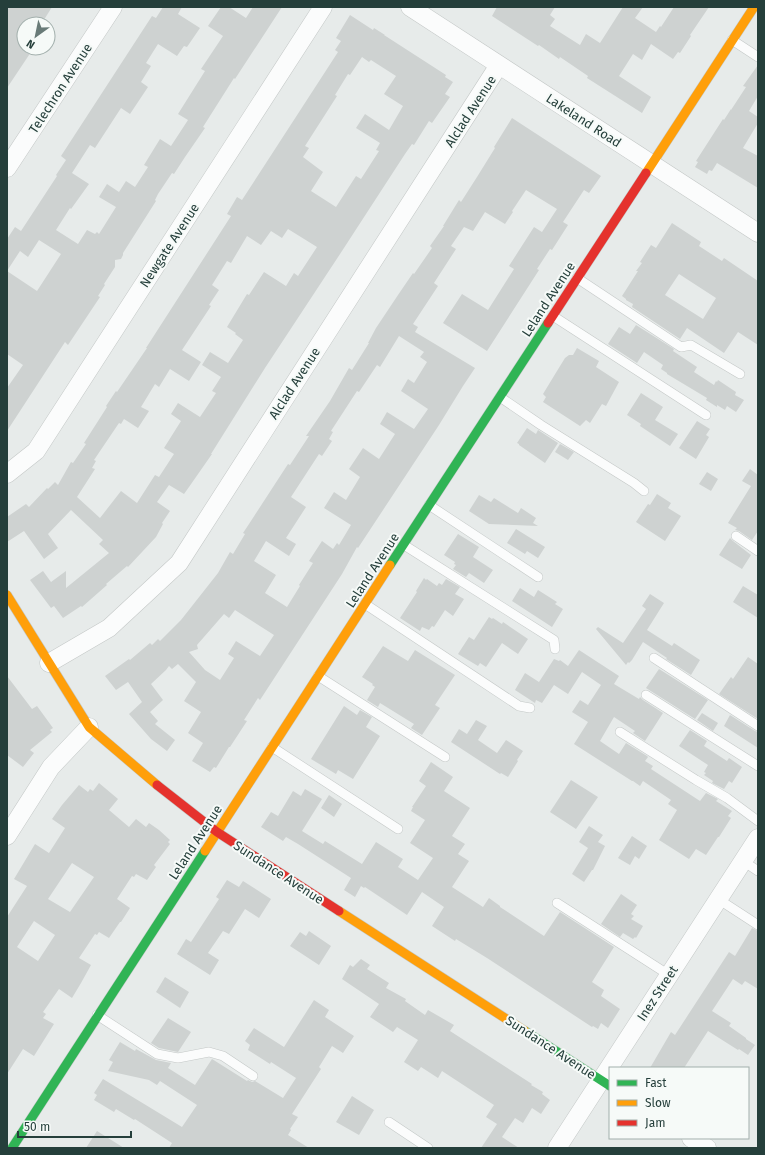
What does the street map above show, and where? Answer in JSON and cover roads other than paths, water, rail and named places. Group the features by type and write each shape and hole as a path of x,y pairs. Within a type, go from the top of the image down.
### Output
{"street":[{"name":"Telechron Avenue","path":"7,168 113,7"},
{"name":"Newgate Avenue","path":"7,474 36,451 323,7"},
{"name":"Lakeland Road","path":"410,7 758,233"},
{"name":"Leland Avenue","path":"12,1148 97,1015 754,7"},
{"name":"Alclad Avenue","path":"49,663 109,628 179,563 499,65"},
{"name":"Sundance Avenue","path":"7,596 90,727 146,776 217,832 605,1083"},
{"path":"7,836 51,767 90,727"},
{"name":"Inez Street","path":"614,1067 669,975 758,838"},
{"name":"Inez Street","path":"556,1148 605,1083"},
{"path":"693,1139 707,1148"}],"lane":[{"path":"732,40 758,57"},
{"path":"577,278 680,347 691,346 740,374"},
{"path":"553,316 706,415"},
{"path":"500,397 541,425 634,483 644,491"},
{"path":"429,506 538,578"},
{"path":"736,536 758,551"},
{"path":"404,545 554,640 554,649"},
{"path":"365,604 519,706 530,708"},
{"path":"654,658 758,726"},
{"path":"318,676 445,757"},
{"path":"646,695 758,766"},
{"path":"620,732 727,798 758,820"},
{"path":"272,747 398,828"},
{"path":"743,861 758,871"},
{"path":"718,899 758,925"},
{"path":"557,903 669,975"},
{"path":"97,1015 158,1054 178,1058 209,1052 223,1056 253,1076"},
{"path":"389,1122 428,1148"}]}
